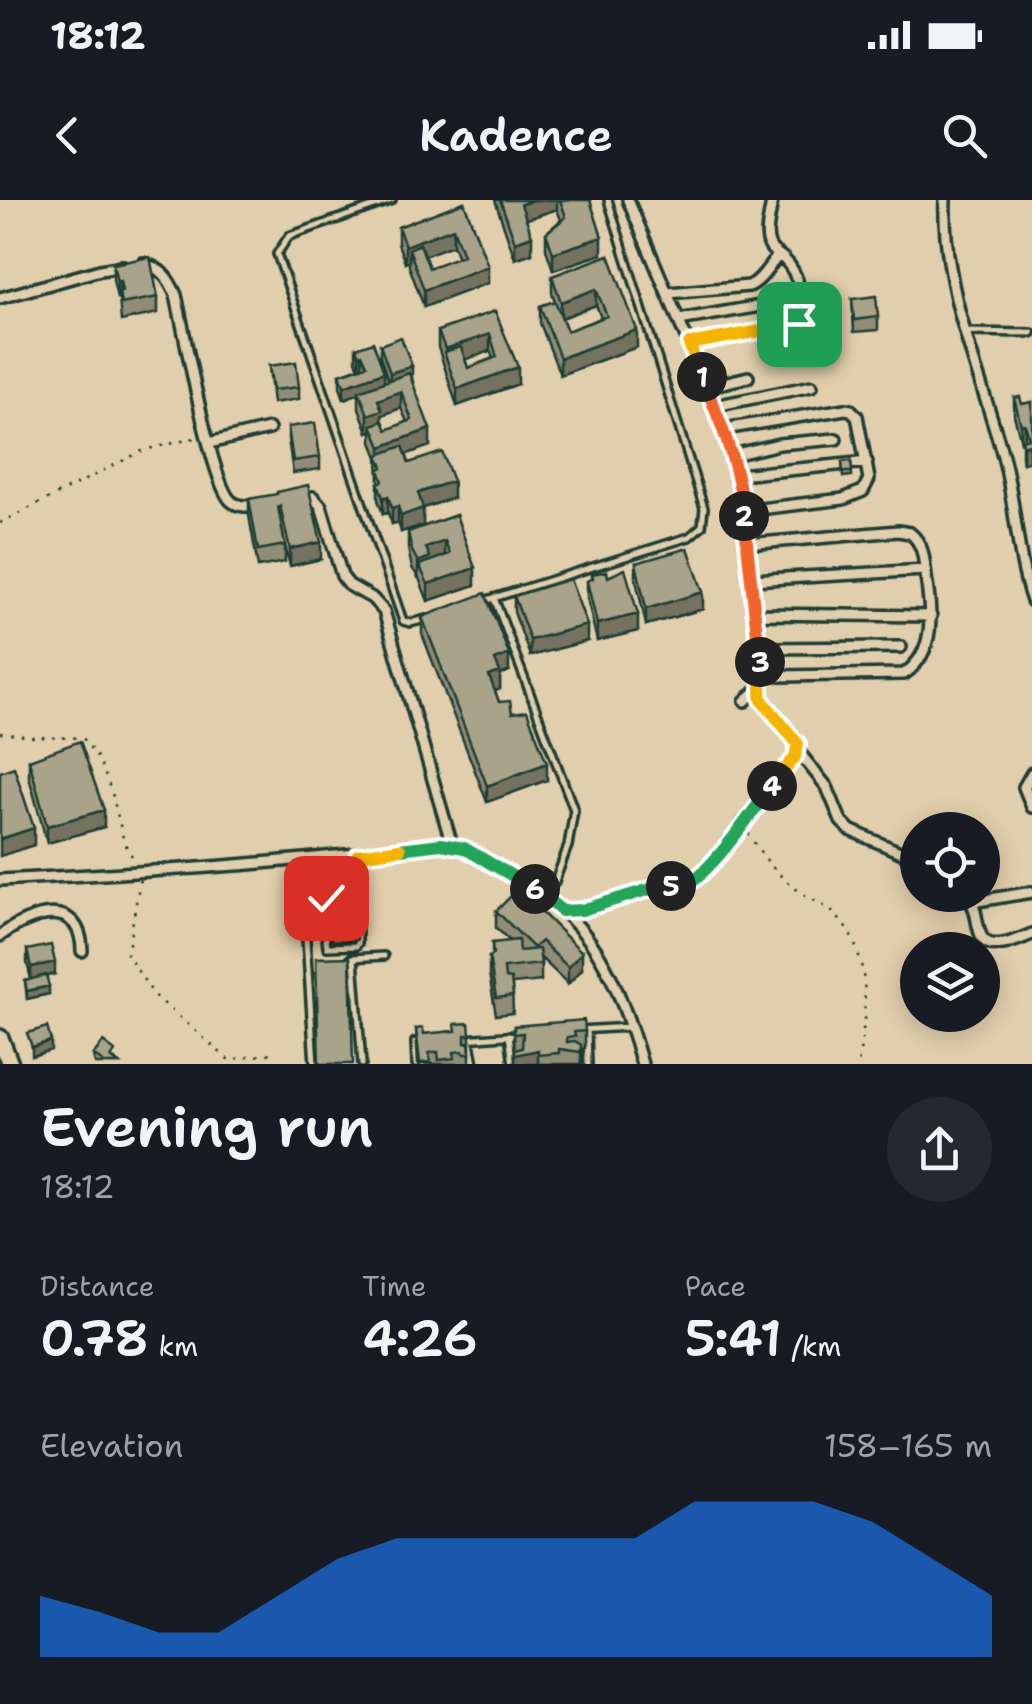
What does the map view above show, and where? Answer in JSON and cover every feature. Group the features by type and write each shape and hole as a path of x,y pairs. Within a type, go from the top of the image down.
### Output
{"main road":[{"path":"0,1038 10,1064"}],"street":[{"path":"628,200 724,429 738,475 764,704 795,738 798,751 826,788 850,830 900,852"},
{"path":"689,344 802,321 797,278 788,262 768,242 772,200"},
{"path":"946,200 948,252 965,332 1004,458 1032,601"},
{"path":"668,293 756,284 780,255"},
{"path":"0,298 100,270 142,263 158,268 176,295 222,488 231,501 242,506 272,503"},
{"path":"679,320 772,304"},
{"path":"706,386 748,377"},
{"path":"714,406 812,386"},
{"path":"724,429 845,408 858,416 869,479 856,496 744,511"},
{"path":"208,439 269,429"},
{"path":"732,455 780,444 836,439"},
{"path":"738,475 867,462"},
{"path":"302,482 304,498"},
{"path":"288,501 312,497 320,506 342,576 384,611 452,845"},
{"path":"747,544 906,532 922,546 931,616 920,660 904,674 780,676 762,669"},
{"path":"750,580 925,570"},
{"path":"754,614 931,616"},
{"path":"758,648 902,648"},
{"path":"746,701 760,686"},
{"path":"562,911 582,910 660,886 687,884 711,864 798,751"},
{"path":"1032,773 1024,787 1032,807"},
{"path":"0,880 300,861 452,845 488,860 535,889 574,921 608,972 642,1064"},
{"path":"1000,896 1032,892"},
{"path":"974,912 984,942 1008,944 1032,934"},
{"path":"0,936 36,915 53,914 68,918 78,928 82,951"}],"lane":[{"path":"392,200 289,236 277,254 404,621 410,624 432,618"},
{"path":"479,603 689,537 702,526 704,508 608,200"},
{"path":"965,332 1032,332"},
{"path":"494,598 574,810 568,846 554,884 535,889"},
{"path":"358,855 358,897 358,943 327,947 323,898 358,897"},
{"path":"300,861 314,1064"},
{"path":"338,958 384,956"},
{"path":"354,958 362,1064"},
{"path":"568,1031 630,1027"},
{"path":"587,1030 588,1064"},
{"path":"451,1040 529,1034"},
{"path":"509,1036 513,1064"},
{"path":"469,1038 474,1064"},
{"path":"416,1064 415,1042 433,1041"}],"path":[{"path":"0,524 144,450 208,439"},
{"path":"0,732 83,738 99,760 112,792 124,842 141,872 127,955 154,995 229,1060 273,1053"},
{"path":"742,824 766,863 804,895 830,910 847,931 862,966 865,1022 858,1064"}],"building":[{"path":"500,200 534,200 521,204 532,236 515,242"},
{"path":"560,200 590,200 602,237 553,253 546,233 566,217"},
{"path":"464,202 488,266 424,290 409,249 420,244 429,268 463,255 453,228 405,246 398,227"},
{"path":"609,255 637,330 560,358 540,306 555,301 567,331 607,316 596,289 561,302 552,276"},
{"path":"150,257 158,297 121,304 120,281 117,282 113,264"},
{"path":"876,296 878,317 854,320 852,299"},
{"path":"495,311 518,367 457,389 444,352 461,347 468,368 497,357 490,334 445,349 438,331"},
{"path":"401,337 412,366 390,373 380,345"},
{"path":"373,342 384,372 344,386 340,374 367,365 356,348"},
{"path":"296,362 299,387 273,390 269,366"},
{"path":"409,373 430,429 381,447 372,425 383,421 387,430 412,420 401,391 378,400 382,410 368,415 359,391"},
{"path":"1020,397 1022,404 1032,402 1032,456 1029,444 1023,446 1022,440 1029,438 1014,398"},
{"path":"315,423 320,457 293,461 288,427"},
{"path":"403,446 409,463 442,452 453,481 418,493 423,508 401,516 398,506 392,508 388,496 383,498 378,483 383,481 379,470 383,467 378,455"},
{"path":"851,461 852,472 843,472 842,462"},
{"path":"308,485 321,542 290,549 280,506 285,545 258,550 249,499"},
{"path":"456,515 475,568 428,584 419,565 450,554 445,541 426,548 430,557 418,562 408,532"},
{"path":"688,548 703,592 646,609 636,563"},
{"path":"625,569 638,614 597,624 587,581 593,578 592,574 607,571 608,577"},
{"path":"570,579 587,625 530,640 514,596"},
{"path":"485,593 509,654 495,660 500,672 489,676 499,702 510,701 512,713 527,711 547,763 487,786 422,617"},
{"path":"80,741 104,810 47,826 29,760"},
{"path":"14,767 34,828 0,839 0,772"},
{"path":"518,889 582,952 568,967 541,941 534,948 496,911"},
{"path":"356,895 357,927 332,928 335,911 327,911 326,896"},
{"path":"518,940 519,951 539,949 541,964 504,968 505,978 511,979 513,996 496,998 489,957 493,954 492,943"},
{"path":"51,945 55,962 31,967 27,950"},
{"path":"350,957 353,1064 319,1064 316,958"},
{"path":"46,975 49,986 27,991 25,981"},
{"path":"584,1020 585,1031 567,1037 567,1042 581,1045 581,1052 559,1049 559,1053 538,1055 538,1050 515,1055 515,1050 522,1048 523,1033 514,1034 514,1026"},
{"path":"469,1023 470,1035 465,1035 465,1043 469,1042 470,1054 454,1052 455,1058 439,1060 438,1052 429,1053 430,1062 420,1063 416,1029 423,1028 424,1034 456,1031 455,1024"},
{"path":"47,1027 51,1041 32,1047 27,1033"},
{"path":"103,1042 115,1051 111,1058 119,1064 106,1064 93,1055"}],"route":[{"path":"326,898 358,897 358,855 441,844 464,848 488,860 562,911 582,910 660,886 687,884 711,864 795,757 798,744 764,704 760,693 762,669 738,475 689,344 799,324"}]}
